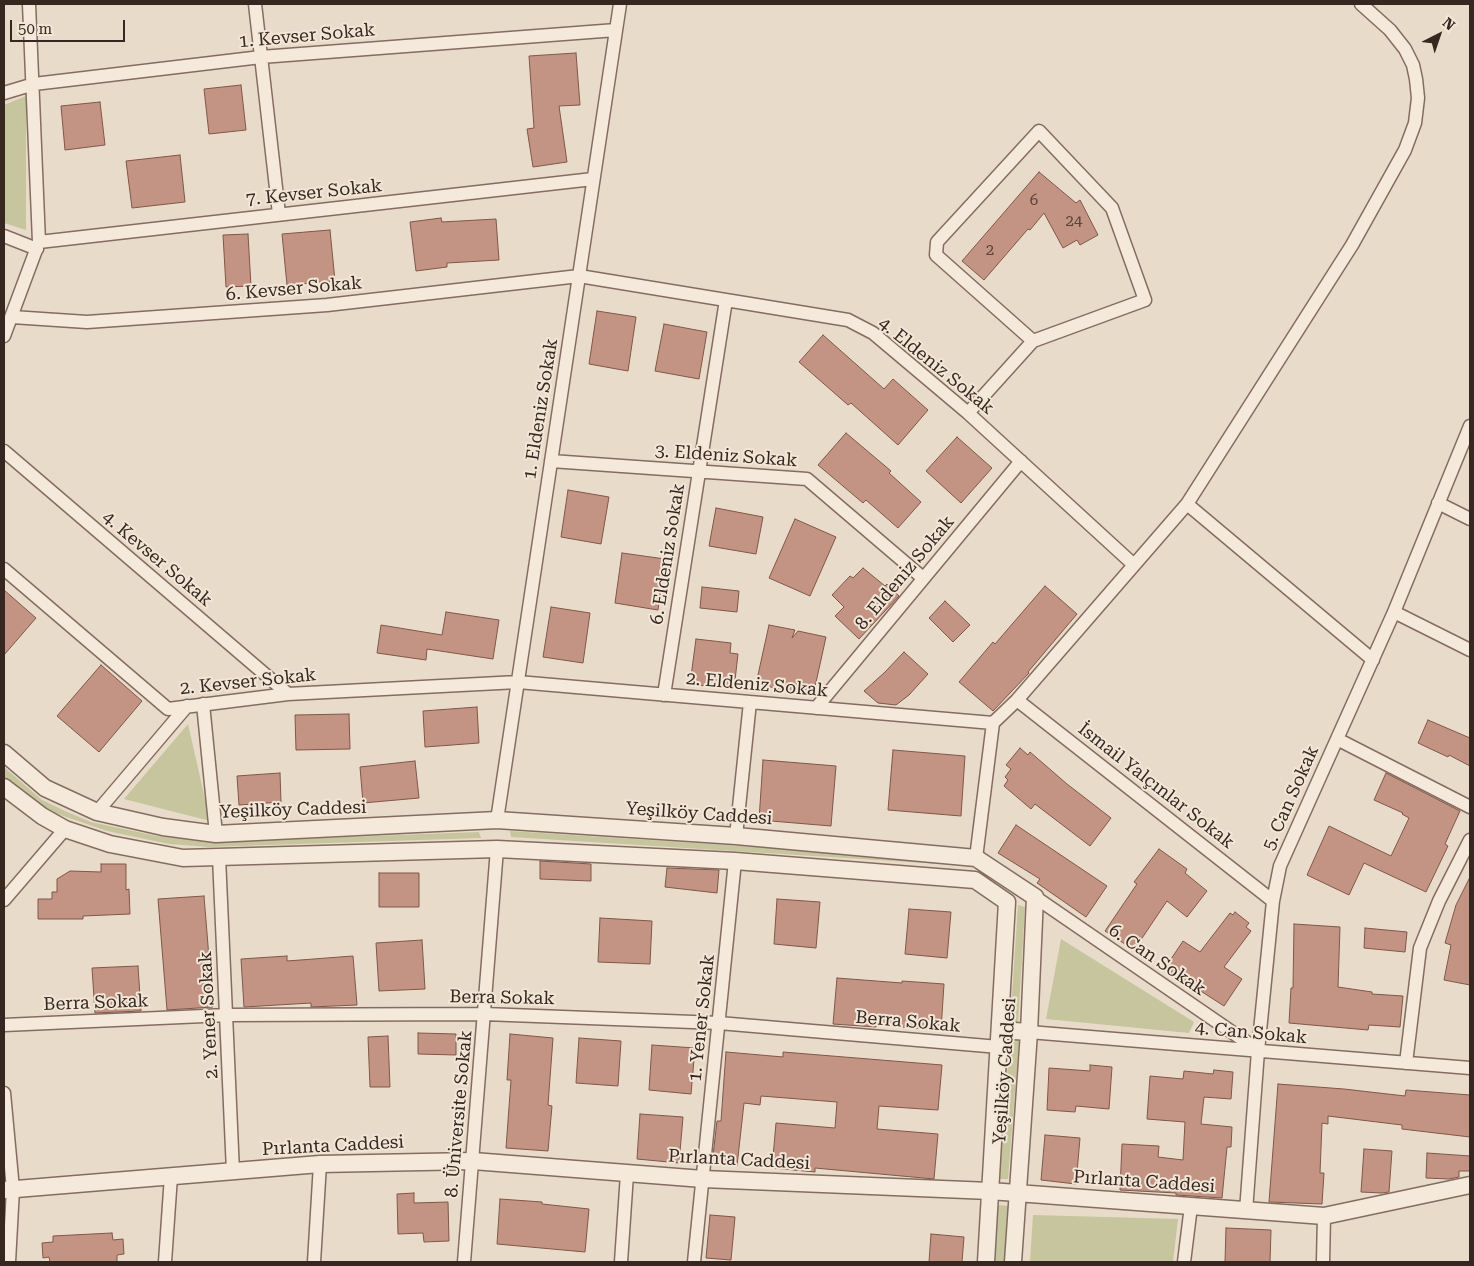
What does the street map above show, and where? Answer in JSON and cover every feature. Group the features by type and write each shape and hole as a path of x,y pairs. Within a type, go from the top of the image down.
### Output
{"street":[{"path":"4,336 38,245 34,84 29,4"},
{"path":"255,4 279,214"},
{"name":"1. Eldeniz Sokak","path":"497,820 620,4"},
{"path":"975,880 976,858 993,723 1017,700 1187,504 1352,245 1405,150 1416,123 1418,98 1416,79 1405,49 1390,30 1360,4"},
{"name":"1. Kevser Sokak","path":"4,93 34,84 261,57 616,30"},
{"path":"968,413 1033,341 1144,300 1112,208 1039,130 937,242 936,255 1033,341"},
{"name":"7. Kevser Sokak","path":"38,245 279,214 593,179"},
{"path":"4,236 38,245"},
{"name":"4. Eldeniz Sokak","path":"579,276 848,320 873,333 968,413 1134,565"},
{"name":"6. Kevser Sokak","path":"12,317 87,322 298,307 579,276"},
{"name":"6. Eldeniz Sokak","path":"664,695 726,300"},
{"name":"5. Can Sokak","path":"1246,1211 1258,1051 1274,900 1280,866 1394,612 1470,426"},
{"name":"4. Kevser Sokak","path":"4,451 288,694"},
{"name":"3. Eldeniz Sokak","path":"551,462 807,479 923,578"},
{"name":"8. Eldeniz Sokak","path":"816,708 1021,462"},
{"path":"1438,503 1470,520"},
{"path":"1187,504 1373,660"},
{"name":"2. Kevser Sokak","path":"4,569 168,708 288,694 518,682"},
{"path":"1394,612 1470,650"},
{"name":"2. Eldeniz Sokak","path":"518,682 993,723"},
{"name":"İsmail Yalçınlar Sokak","path":"1017,700 1274,900"},
{"path":"736,836 750,702"},
{"path":"203,704 216,834"},
{"path":"97,812 188,706"},
{"path":"1337,739 1470,807"},
{"name":"Yeşilköy Caddesi","path":"4,752 45,788 97,812 163,827 216,834 497,820 736,836 976,858 1035,897 1029,1032 1013,1262"},
{"path":"4,786 42,816 64,829 118,846 183,858 497,849 735,861 975,880 1007,902 1035,897"},
{"path":"497,820 497,849"},
{"path":"4,900 64,829"},
{"path":"1406,1063 1420,948 1440,901 1470,840"},
{"name":"8. Üniversite Sokak","path":"464,1262 497,849"},
{"name":"2. Yener Sokak","path":"219,857 233,1172"},
{"name":"1. Yener Sokak","path":"694,1262 735,861"},
{"name":"6. Can Sokak","path":"1035,897 1258,1051"},
{"name":"Yeşilköy Caddesi","path":"986,1262 1007,902"},
{"name":"Berra Sokak","path":"4,1025 226,1015 484,1014 719,1023 999,1047"},
{"path":"1000,1030 1029,1032"},
{"name":"4. Can Sokak","path":"1029,1032 1470,1068"},
{"path":"4,1093 9,1262"},
{"name":"Pırlanta Caddesi","path":"8,1190 320,1164 472,1161 702,1179 990,1191 1324,1216 1470,1185"},
{"path":"314,1262 320,1164"},
{"path":"621,1262 628,1174"},
{"path":"165,1262 171,1176"},
{"path":"1184,1262 1191,1206"},
{"path":"1323,1262 1324,1216"}],"green space":[{"path":"26,96 26,230 4,223 4,105"},
{"path":"188,724 210,821 124,799"},
{"path":"4,767 42,800 65,811 91,822 157,836 212,842 479,832 481,838 209,847 169,844 107,831 52,812 33,801 4,777"},
{"path":"510,831 941,859 941,864 511,837"},
{"path":"1018,905 1025,907 1018,1024 1010,1025"},
{"path":"1061,939 1194,1022 1189,1033 1046,1019"},
{"path":"1010,1040 1019,1040 1008,1179 998,1179"},
{"path":"998,1205 1009,1206 1004,1262 994,1262"},
{"path":"1033,1215 1178,1219 1173,1262 1030,1262"}],"building":[{"path":"576,53 580,105 559,106 567,162 533,167 527,129 534,128 529,56"},
{"path":"241,85 246,130 209,134 204,89"},
{"path":"100,102 105,145 65,150 61,106"},
{"path":"180,155 185,202 132,208 126,161"},
{"path":"1039,172 1076,203 1080,200 1098,235 1080,245 1077,240 1063,248 1044,213 984,280 962,261"},
{"path":"441,218 442,222 496,219 499,260 447,263 447,267 416,271 410,222"},
{"path":"330,230 335,281 287,285 282,234"},
{"path":"248,234 251,286 226,287 223,235"},
{"path":"597,311 636,317 628,371 589,364"},
{"path":"664,324 707,332 699,379 655,371"},
{"path":"823,335 884,389 893,379 928,410 898,445 851,403 848,405 799,362"},
{"path":"846,433 891,471 889,473 921,502 898,528 866,500 863,503 818,465"},
{"path":"957,437 992,468 961,503 926,471"},
{"path":"568,490 609,497 601,544 561,537"},
{"path":"716,508 763,517 756,554 709,546"},
{"path":"795,519 836,537 810,596 769,578"},
{"path":"622,553 665,559 658,610 615,603"},
{"path":"863,568 885,586 887,584 899,596 859,639 835,616 844,607 832,595 850,576 853,578"},
{"path":"1045,586 1077,614 1029,673 993,711 959,682"},
{"path":"702,587 739,591 737,612 700,608"},
{"path":"4,590 36,618 4,655"},
{"path":"945,601 970,625 953,642 929,618"},
{"path":"551,607 590,613 583,663 543,657"},
{"path":"446,612 499,620 493,659 427,649 426,660 377,653 381,625 442,635"},
{"path":"769,625 795,630 792,638 798,631 826,637 813,696 756,684"},
{"path":"696,639 731,643 730,653 738,654 734,689 690,684"},
{"path":"904,652 928,674 909,695 896,705 878,703 864,691"},
{"path":"101,665 142,701 99,752 57,716"},
{"path":"477,707 479,743 425,747 423,711"},
{"path":"349,714 350,749 296,750 295,715"},
{"path":"1428,720 1470,738 1470,766 1449,755 1448,757 1418,743"},
{"path":"1020,748 1028,755 1030,752 1111,818 1090,846 1035,804 1031,809 1004,786 1008,780 1005,777 1011,769 1006,765"},
{"path":"893,750 965,756 961,816 888,810"},
{"path":"763,760 836,766 831,826 759,820"},
{"path":"415,761 419,798 363,803 360,767"},
{"path":"280,773 281,802 239,805 237,776"},
{"path":"1386,773 1460,811 1445,844 1448,846 1426,892 1364,863 1349,895 1307,875 1329,826 1391,856 1409,818 1403,813 1374,800"},
{"path":"1016,825 1107,886 1086,917 1037,883 1040,879 998,853"},
{"path":"1159,849 1187,869 1185,873 1207,891 1187,917 1167,901 1134,950 1105,931 1137,884 1134,882"},
{"path":"540,861 591,864 591,881 540,879"},
{"path":"101,864 126,864 126,890 129,889 130,914 83,916 83,919 38,919 38,899 52,899 52,892 57,892 57,879 70,871 101,872"},
{"path":"667,868 719,870 717,893 665,887"},
{"path":"379,873 419,873 419,907 379,907"},
{"path":"1470,877 1470,985 1444,980 1451,945 1445,943 1456,905"},
{"path":"204,896 213,1007 167,1010 158,899"},
{"path":"777,899 820,902 816,948 774,944"},
{"path":"909,909 951,912 947,958 905,954"},
{"path":"1235,912 1249,923 1246,927 1251,931 1224,967 1242,979 1224,1006 1165,968 1183,941 1200,952 1230,913 1233,915"},
{"path":"600,918 652,921 650,964 598,962"},
{"path":"1294,924 1340,927 1338,987 1372,992 1372,994 1403,996 1400,1027 1369,1025 1368,1030 1289,1023 1291,988 1293,988"},
{"path":"1365,928 1407,932 1405,952 1364,948"},
{"path":"422,940 425,989 379,991 376,943"},
{"path":"287,956 287,961 353,956 357,1005 311,1007 311,1003 244,1007 241,959"},
{"path":"138,966 141,1011 95,1013 92,968"},
{"path":"837,978 944,984 941,1030 833,1024"},
{"path":"418,1033 456,1034 456,1055 418,1054"},
{"path":"510,1034 553,1038 548,1105 552,1106 548,1151 506,1148 511,1080 507,1080"},
{"path":"388,1036 390,1087 370,1087 368,1037"},
{"path":"579,1038 621,1041 618,1086 576,1083"},
{"path":"652,1045 695,1048 691,1094 649,1090"},
{"path":"726,1052 783,1057 783,1052 942,1065 938,1110 879,1106 877,1129 938,1134 934,1179 815,1168 815,1172 772,1168 776,1123 835,1128 837,1102 761,1096 760,1105 744,1103 737,1166 712,1164 717,1121 721,1121"},
{"path":"1090,1065 1112,1067 1109,1109 1076,1106 1075,1112 1047,1110 1049,1068 1090,1071"},
{"path":"1214,1070 1233,1072 1231,1099 1204,1097 1201,1124 1232,1127 1231,1147 1227,1147 1222,1198 1120,1190 1122,1144 1159,1146 1158,1157 1183,1160 1185,1122 1147,1119 1150,1076 1183,1079 1184,1071 1213,1074"},
{"path":"1278,1084 1405,1096 1406,1090 1470,1095 1470,1137 1402,1129 1402,1125 1328,1116 1328,1124 1322,1123 1320,1173 1324,1173 1322,1204 1269,1202"},
{"path":"640,1114 683,1117 679,1163 637,1159"},
{"path":"1045,1135 1080,1138 1076,1184 1041,1180"},
{"path":"1364,1149 1392,1151 1389,1192 1361,1192"},
{"path":"1427,1153 1470,1156 1470,1171 1459,1171 1459,1177 1449,1179 1426,1178"},
{"path":"414,1193 414,1203 448,1202 449,1241 424,1242 423,1233 398,1234 397,1194"},
{"path":"500,1199 542,1202 542,1204 589,1209 585,1252 497,1244"},
{"path":"710,1215 735,1217 731,1260 706,1258"},
{"path":"1226,1228 1271,1230 1270,1262 1225,1262"},
{"path":"112,1233 113,1240 123,1239 124,1254 117,1255 117,1262 50,1262 49,1257 43,1258 42,1243 53,1242 53,1236"},
{"path":"931,1234 964,1237 962,1262 929,1262"}]}
